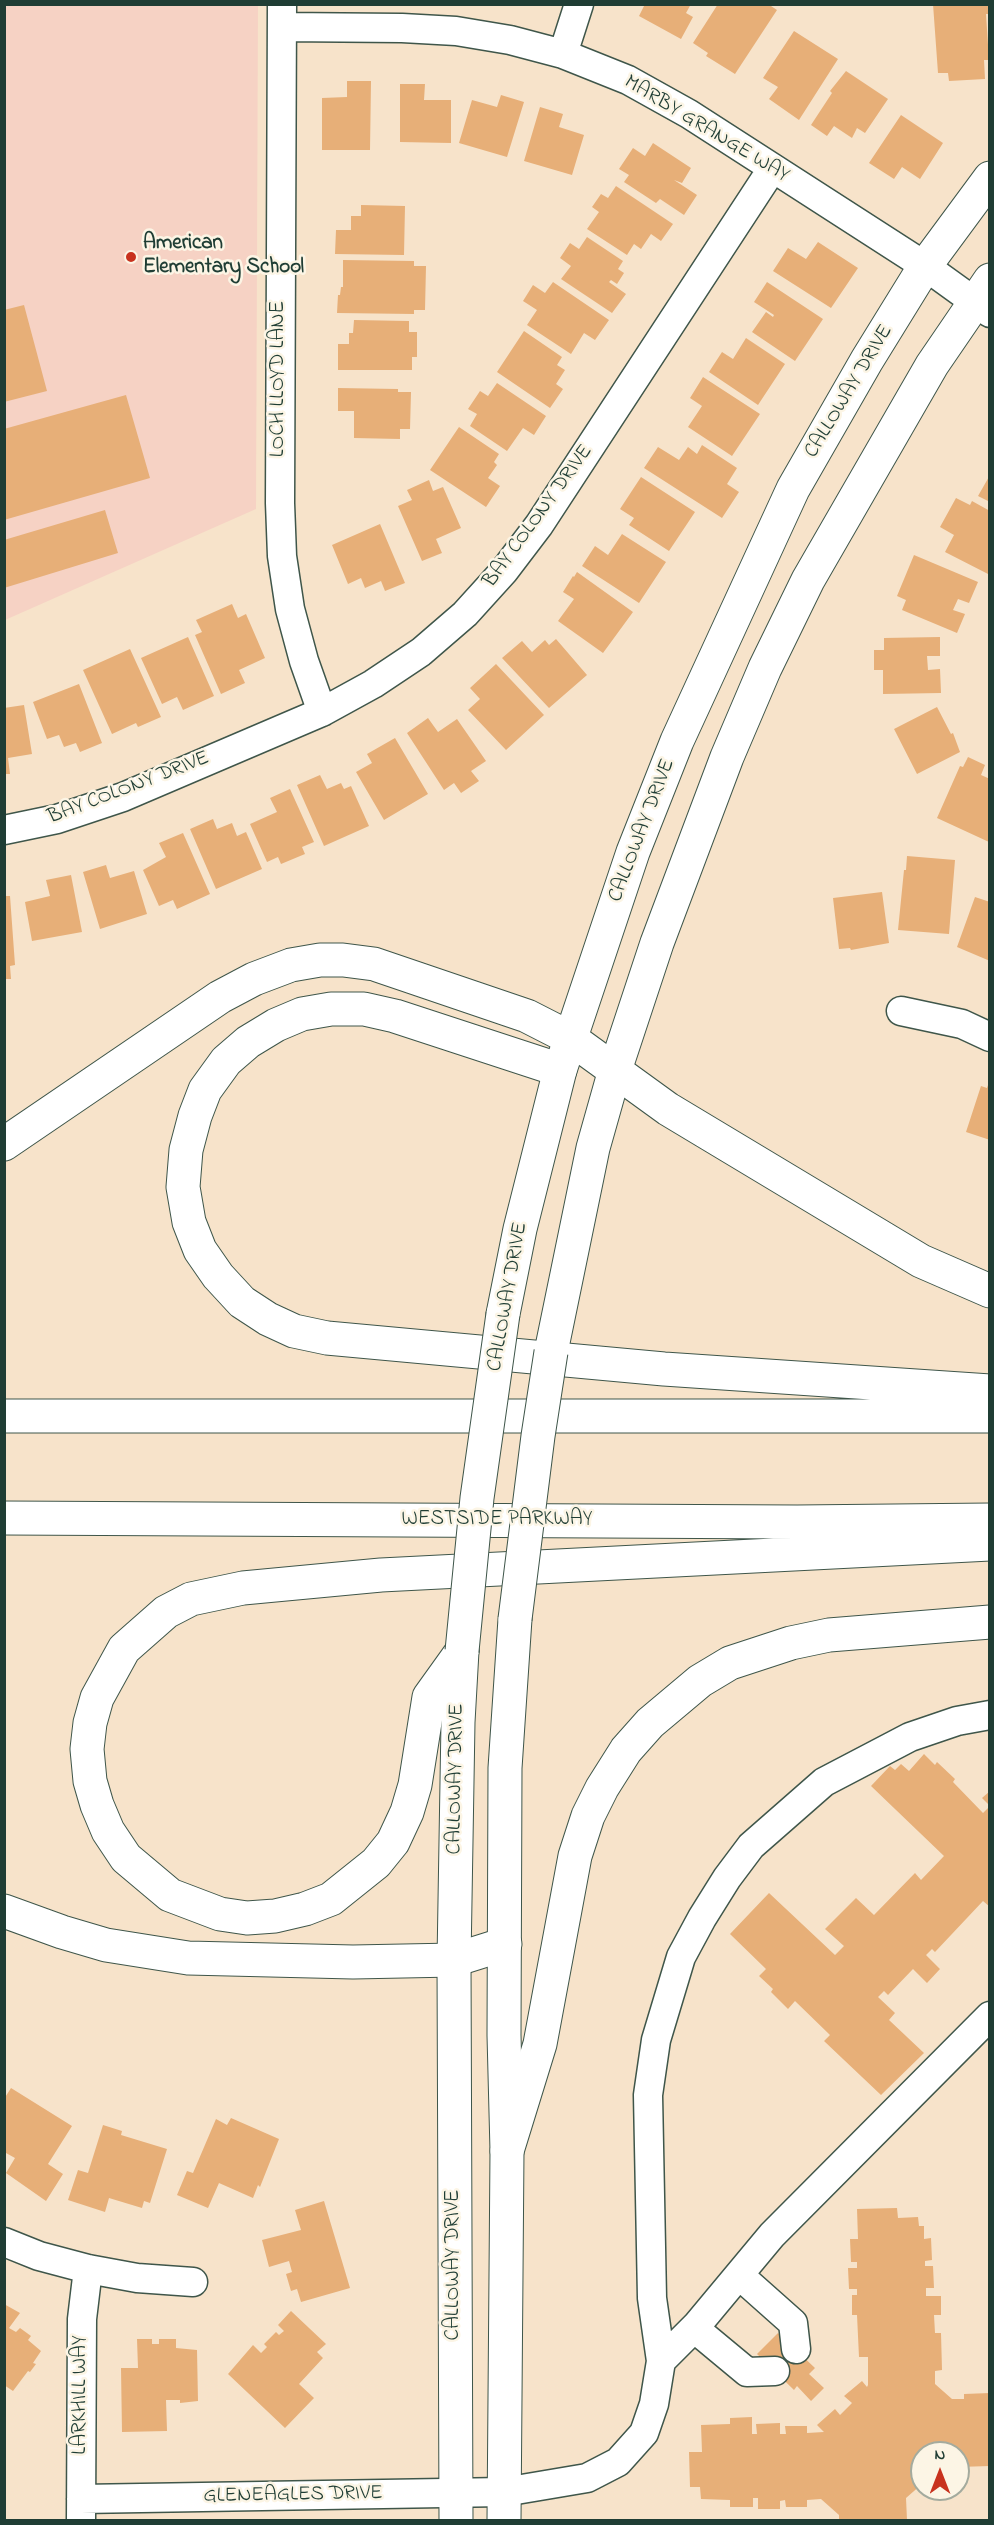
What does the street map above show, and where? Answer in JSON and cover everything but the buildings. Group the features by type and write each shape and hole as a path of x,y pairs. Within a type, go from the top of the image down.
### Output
{"main road":[{"name":"CALLOWAY DRIVE","path":"455,2506 454,1960 457,1734 462,1651 485,1436 503,1314 520,1229 570,1038 633,852 711,665 793,489 867,360 925,266 990,178"},
{"path":"504,2506 507,2151 505,1768 515,1618 538,1436 558,1314 593,1148 615,1070 657,943 727,757 765,668 808,580 932,366 984,299"},
{"path":"4,1144 220,997 254,979 291,965 320,960 374,964 527,1016 570,1038 668,1109 921,1261 990,1291"},
{"path":"560,1070 395,1016 364,1009 331,1009 302,1014 276,1025 248,1042 226,1062 206,1090 195,1116 186,1150 183,1187 189,1221 200,1250 218,1276 251,1308 294,1331 327,1338 664,1369 990,1390"},
{"path":"4,1416 990,1416"},
{"name":"WESTSIDE PARKWAY","path":"4,1518 785,1522 990,1520"},
{"path":"462,1651 429,1697 415,1785 407,1812 393,1842 376,1863 331,1899 305,1910 275,1916 247,1917 220,1914 170,1895 126,1858 108,1831 90,1781 87,1749 90,1723 97,1698 124,1649 166,1612 191,1599 243,1588 381,1575 990,1544"},
{"path":"507,2151 540,2044 575,1856 588,1816 602,1788 626,1750 650,1723 700,1681 730,1663 791,1643 829,1635 990,1622"},
{"path":"4,1911 106,1945 188,1958 341,1962 454,1960 505,1944"}],"street":[{"path":"563,54 579,4"},
{"name":"MARBY GRANGE WAY","path":"282,16 456,31 510,40 563,54 628,80 689,114 772,170 925,266 984,299"},
{"name":"LOCH LLOYD LANE","path":"282,16 280,502 282,556 291,609 304,661 322,712"},
{"name":"BAY COLONY DRIVE","path":"4,830 57,819 123,796 322,712 373,684 421,652 465,614 504,572 539,525 772,170"},
{"path":"901,1011 962,1024 990,1037"},
{"name":"GLENEAGLES DRIVE","path":"81,2510 187,2499 504,2506 587,2478 618,2462 644,2433 654,2404 661,2361 652,2298 648,2095 656,2040 681,1957 702,1917 727,1878 752,1846 824,1782 910,1737 957,1721 990,1716"},
{"path":"661,2361 694,2328 772,2235 990,2016"},
{"path":"4,2242 39,2256 88,2269 137,2278 193,2282"},
{"name":"LARKHILL WAY","path":"81,2510 82,2319 88,2269"},
{"path":"739,2275 793,2323 796,2349"},
{"path":"694,2328 747,2372 775,2371"}],"shaded area":[{"name":"American Elementary School","path":"5,5 258,5 256,509 5,620"}],"place":[{"name":"American Elementary School","path":"131,257"}]}
